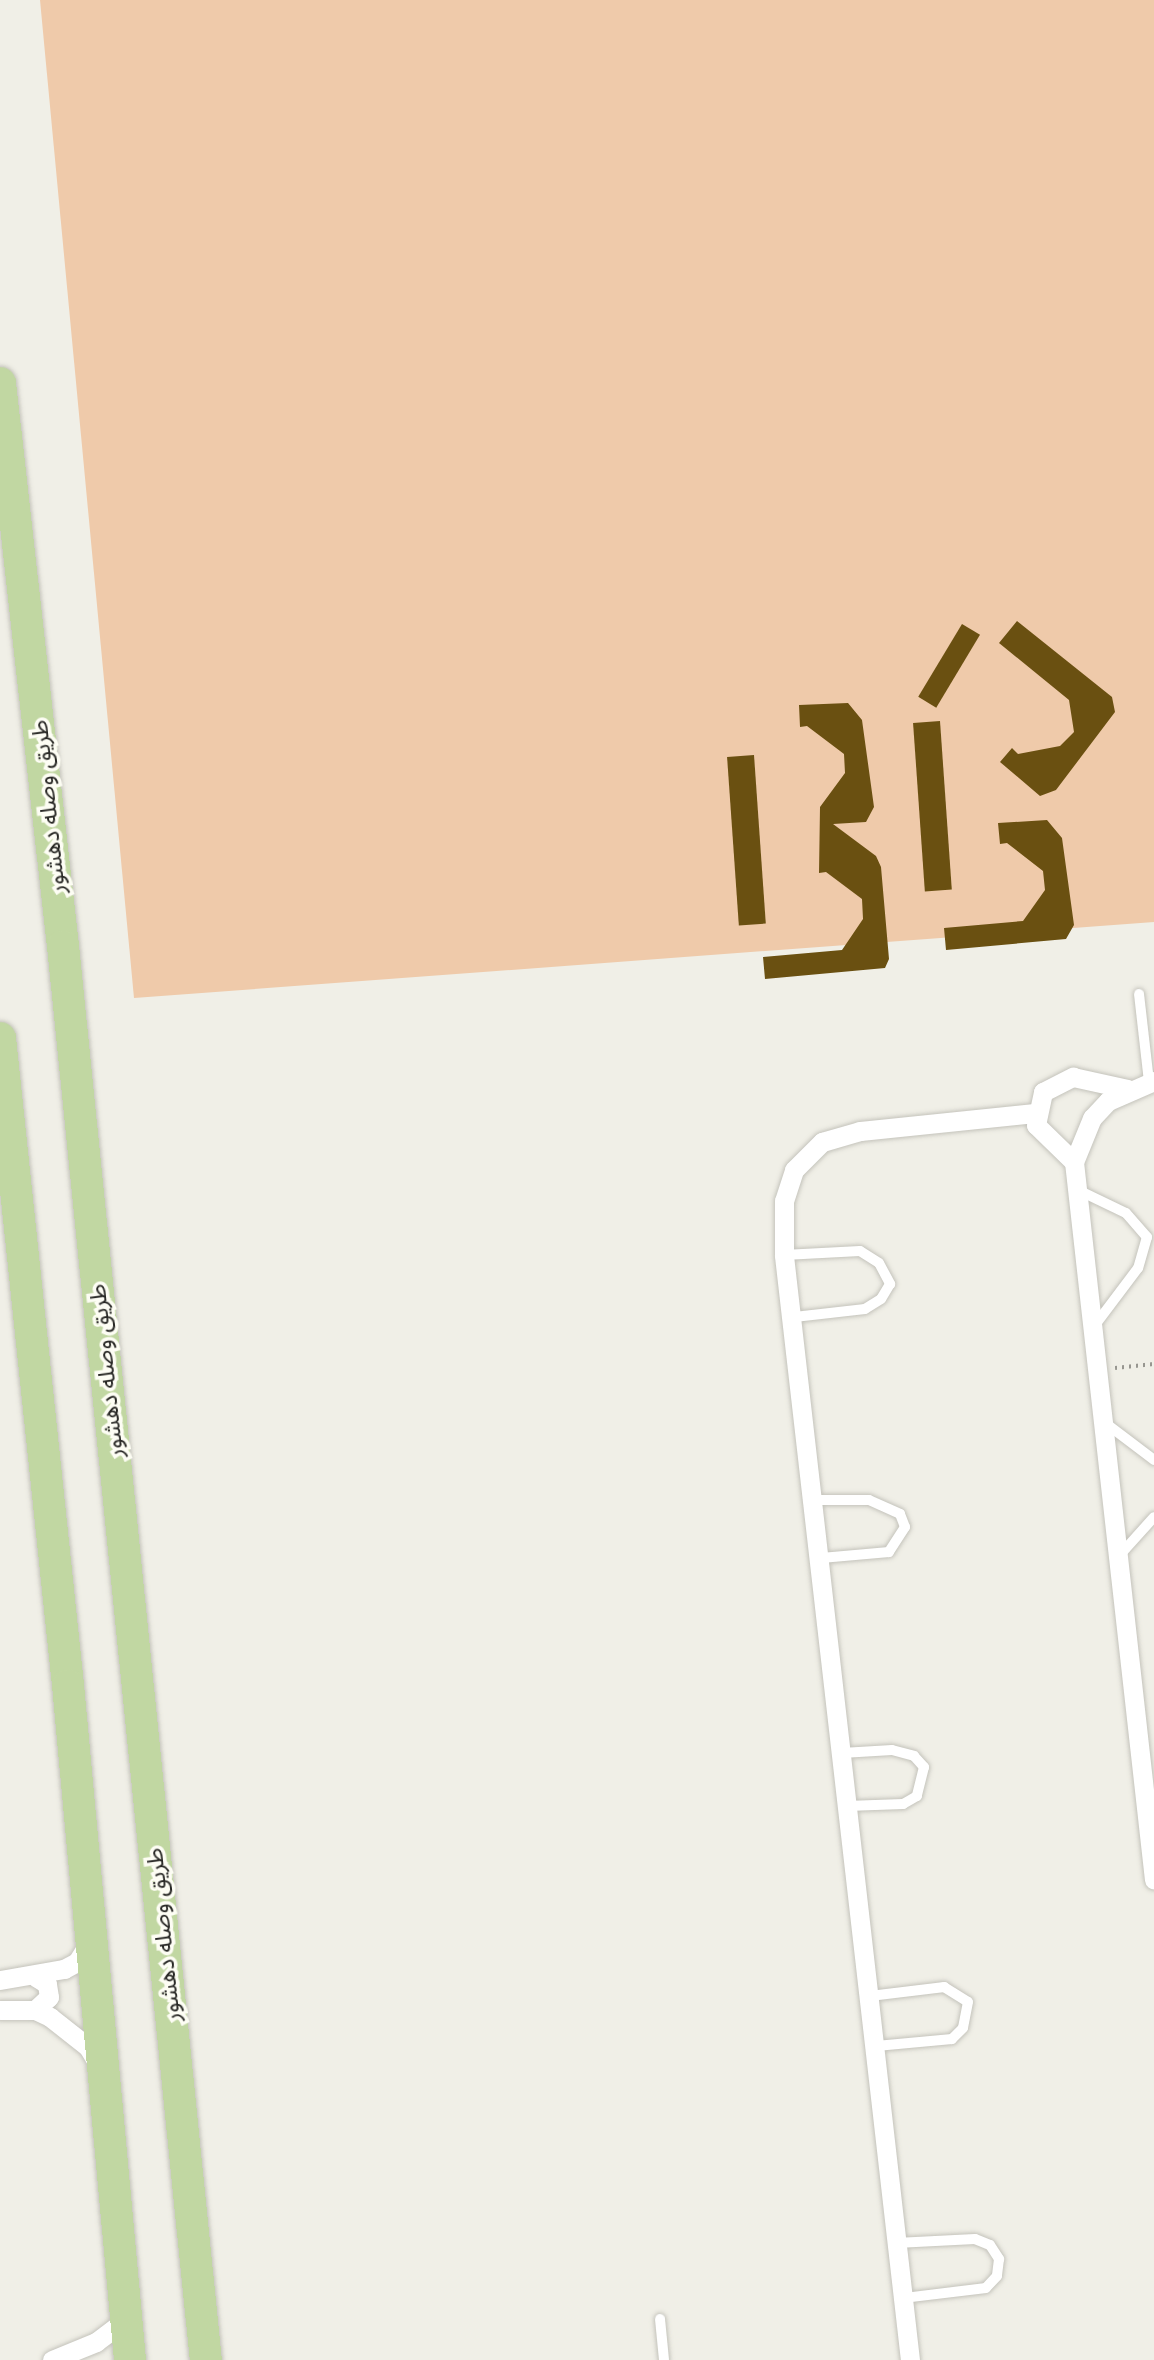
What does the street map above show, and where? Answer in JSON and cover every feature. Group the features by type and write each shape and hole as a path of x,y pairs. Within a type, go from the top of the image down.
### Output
{"main road":[{"name":"طريق وصله دهشور","path":"0,383 7,500 206,2360"},
{"path":"0,1038 131,2360"}],"street":[{"path":"1074,1163 1041,1135 1035,1113 1043,1092 1062,1079 1128,1088"},
{"path":"1152,1081 1128,1088 1092,1118 1074,1163 1117,1558 1149,1783 1154,1880"},
{"path":"910,2360 847,1806 816,1500 784,1255 784,1202 794,1170 822,1142 860,1131 1035,1113"},
{"path":"0,1980 36,1977 77,1962 91,1939"},
{"path":"35,2010 49,1997 47,1984 36,1977"},
{"path":"0,2010 35,2010 72,2032 102,2071"},
{"path":"52,2360 96,2342 126,2319"}],"lane":[{"path":"1139,994 1152,1081"},
{"path":"1075,1188 1126,1213 1147,1237 1139,1268 1091,1330"},
{"path":"784,1255 860,1251 878,1263 890,1284 864,1309 794,1317"},
{"path":"1101,1420 1154,1460"},
{"path":"816,1500 869,1500 900,1514 905,1527 889,1552 821,1558"},
{"path":"1117,1558 1154,1517"},
{"path":"842,1753 892,1750 914,1756 923,1767 917,1796 903,1804 847,1806"},
{"path":"870,1996 944,1987 968,2002 963,2028 952,2039 876,2046"},
{"path":"896,2243 975,2239 990,2245 999,2259 997,2276 986,2288 903,2298"},
{"path":"660,2319 664,2360"}],"path":[{"path":"1095,1370 1154,1364"}],"shaded area":[{"path":"40,0 1154,0 1154,922 134,998"}],"building":[{"path":"1017,621 1112,697 1115,712 1056,790 1040,796 1000,762 1012,748 1018,754 1060,746 1074,732 1069,700 999,643"},
{"path":"962,624 980,635 936,708 918,697"},
{"path":"848,703 862,720 874,807 866,822 833,824 876,856 881,867 889,959 885,968 765,979 763,957 842,950 863,919 862,899 826,872 819,873 820,807 845,773 844,754 807,726 800,727 799,705"},
{"path":"940,721 952,890 925,891 913,723"},
{"path":"754,755 766,924 739,925 727,757"},
{"path":"1047,820 1062,838 1074,925 1066,939 946,950 944,928 1023,921 1045,890 1043,871 1007,843 1000,844 998,823"}]}
